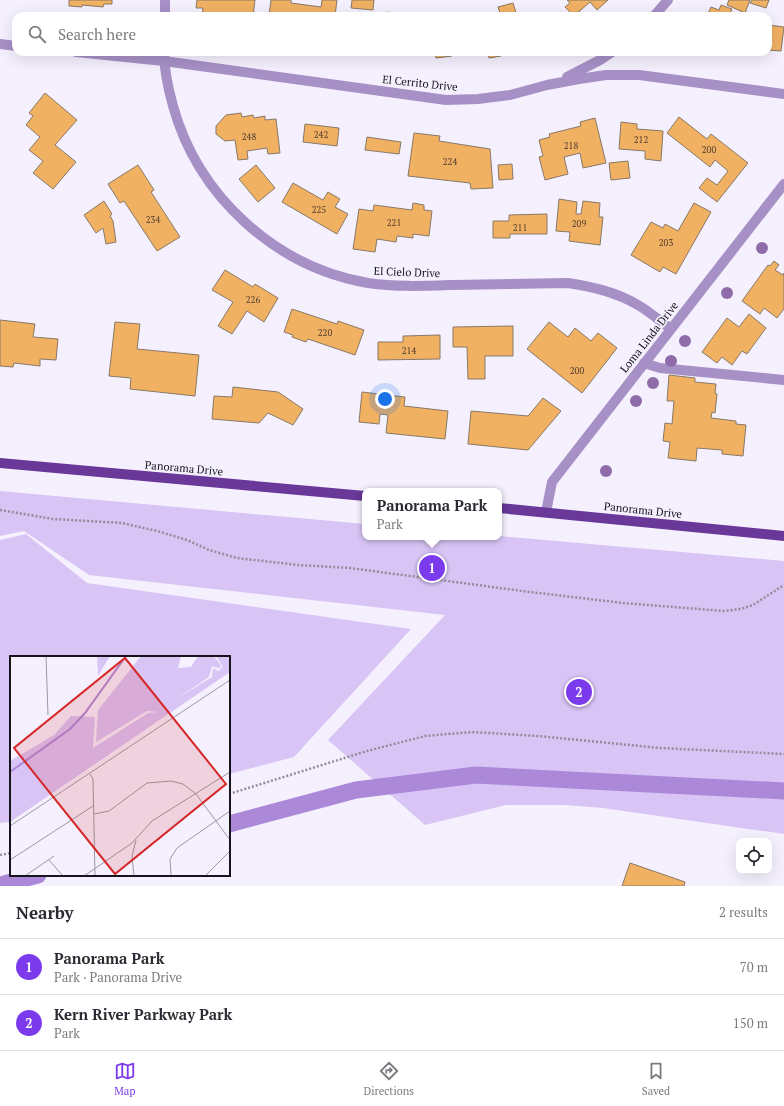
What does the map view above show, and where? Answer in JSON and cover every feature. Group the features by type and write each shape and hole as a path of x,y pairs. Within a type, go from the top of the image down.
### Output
{"main road":[{"name":"Panorama Drive","path":"0,464 362,496"},
{"name":"Panorama Drive","path":"502,508 784,536"}],"street":[{"path":"165,12 166,0"},
{"path":"658,12 668,0"},
{"path":"0,44 12,46"},
{"name":"El Cerrito Drive","path":"164,56 446,100 478,100 510,95 579,78 606,75 639,75 784,94"},
{"name":"El Cielo Drive","path":"164,56 169,91 177,120 188,148 206,178 227,205 249,227 277,248 303,262 335,275 368,283 398,286 568,283 594,287 616,294 639,306 671,329"},
{"path":"547,85 572,76 606,56"},
{"name":"Loma Linda Drive","path":"546,512 552,482 784,184"},
{"path":"644,363 660,368 784,380"}],"path":[{"path":"0,510 53,519 122,522 187,540 209,550 237,558 298,565 350,568 623,603 724,611 741,609 753,605 784,585"},
{"path":"230,794 367,751 417,738 472,732 538,736 660,748 784,754"},
{"path":"0,855 10,853"}],"shaded area":[{"path":"0,491 362,524 362,540 502,540 502,536 784,561 784,834 603,808 565,805 506,805 425,825 328,740 445,615 89,575 24,531 0,536"},
{"path":"26,534 87,583 411,629 294,757 230,774 230,656 10,656 10,822 0,823 0,540"}],"building":[{"path":"69,0 112,0 112,4 104,4 103,7 82,5 82,7 69,6"},
{"path":"197,0 255,0 254,12 202,12 203,8 196,8"},
{"path":"271,0 291,0 291,3 321,7 322,0 337,0 336,12 270,12"},
{"path":"352,0 374,0 373,10 351,8"},
{"path":"567,0 608,0 597,10 590,2 579,12 570,12 565,7 570,3"},
{"path":"729,0 750,0 745,12 727,5"},
{"path":"752,0 769,0 766,8 750,3"},
{"path":"513,3 516,12 500,12 498,7"},
{"path":"721,5 732,9 731,12 709,12 711,7 719,10"},
{"path":"772,26 784,27 781,51 772,50"},
{"path":"436,56 452,56 436,58"},
{"path":"489,56 501,56 489,58"},
{"path":"45,93 77,120 55,145 76,162 53,189 33,173 43,161 29,150 40,137 26,125 33,116 29,113"},
{"path":"241,113 242,117 253,115 254,118 265,116 265,120 276,119 280,153 268,154 267,148 247,151 248,159 238,160 235,140 225,141 216,134 216,126 226,115"},
{"path":"679,117 707,139 711,134 748,163 717,202 699,188 707,178 717,185 728,171 715,160 710,167 667,133"},
{"path":"595,118 606,163 583,168 580,153 564,157 568,174 545,180 539,157 543,156 539,140 550,137 549,134 581,126 580,122"},
{"path":"621,122 637,124 637,129 663,131 661,161 645,159 645,151 619,149"},
{"path":"305,124 339,128 337,146 303,142"},
{"path":"414,133 440,136 439,141 490,149 493,188 471,189 470,183 408,176"},
{"path":"367,137 401,142 399,154 365,150"},
{"path":"628,161 630,178 611,180 609,163"},
{"path":"512,164 513,179 499,180 498,165"},
{"path":"138,165 154,190 151,192 180,237 157,251 124,201 120,203 108,184"},
{"path":"256,165 275,188 258,202 239,179"},
{"path":"293,183 323,200 328,192 340,199 335,207 348,214 337,234 282,202"},
{"path":"559,199 577,202 576,214 581,214 583,201 600,203 599,217 603,217 600,245 569,241 570,232 556,231"},
{"path":"104,201 112,214 110,216 113,221 116,242 106,244 103,228 96,233 84,215"},
{"path":"413,203 424,205 424,210 432,211 429,236 413,234 413,238 397,236 396,242 377,239 375,252 353,249 359,209 373,211 374,205 412,210"},
{"path":"694,203 711,212 676,274 663,267 660,272 631,255 651,222 663,228 665,224 678,231"},
{"path":"547,214 547,234 510,234 510,238 493,238 493,221 509,221 509,215"},
{"path":"774,261 779,265 775,270 783,275 784,273 784,309 777,318 764,308 760,314 742,301 768,265 770,266"},
{"path":"225,270 253,287 255,284 278,298 264,322 247,311 232,334 218,326 233,302 212,290"},
{"path":"292,309 337,324 338,321 364,330 355,355 308,339 306,342 292,337 293,335 284,332"},
{"path":"749,314 766,328 747,354 742,351 732,365 722,357 717,363 702,352 727,318 739,327"},
{"path":"0,320 35,324 33,337 58,339 56,360 40,359 40,366 14,363 13,367 0,366"},
{"path":"115,322 140,324 137,349 199,355 195,396 130,389 131,378 109,376"},
{"path":"549,322 568,337 575,328 591,341 598,333 617,348 582,393 527,349"},
{"path":"513,326 513,356 485,356 485,379 468,379 467,347 453,347 453,327"},
{"path":"440,335 440,359 378,360 378,342 403,342 403,336"},
{"path":"669,375 695,378 695,382 716,384 715,393 717,394 715,413 712,412 711,418 736,421 736,424 746,425 743,456 722,454 722,450 697,448 696,461 668,458 670,442 663,441 665,423 672,424 674,401 667,401"},
{"path":"233,387 278,392 303,409 293,425 268,413 259,423 212,419 214,396 232,397"},
{"path":"362,392 405,397 404,406 448,411 445,439 386,433 388,415 380,414 379,424 359,422"},
{"path":"543,398 561,411 528,450 468,444 471,411 528,416"},
{"path":"630,863 685,882 684,886 622,886"}],"waterway":[{"path":"230,824 356,790 476,775 784,791"},
{"path":"0,885 34,876"}],"place":[{"name":"Panorama Park","path":"432,568"},
{"name":"Kern River Parkway Park","path":"579,692"}]}
